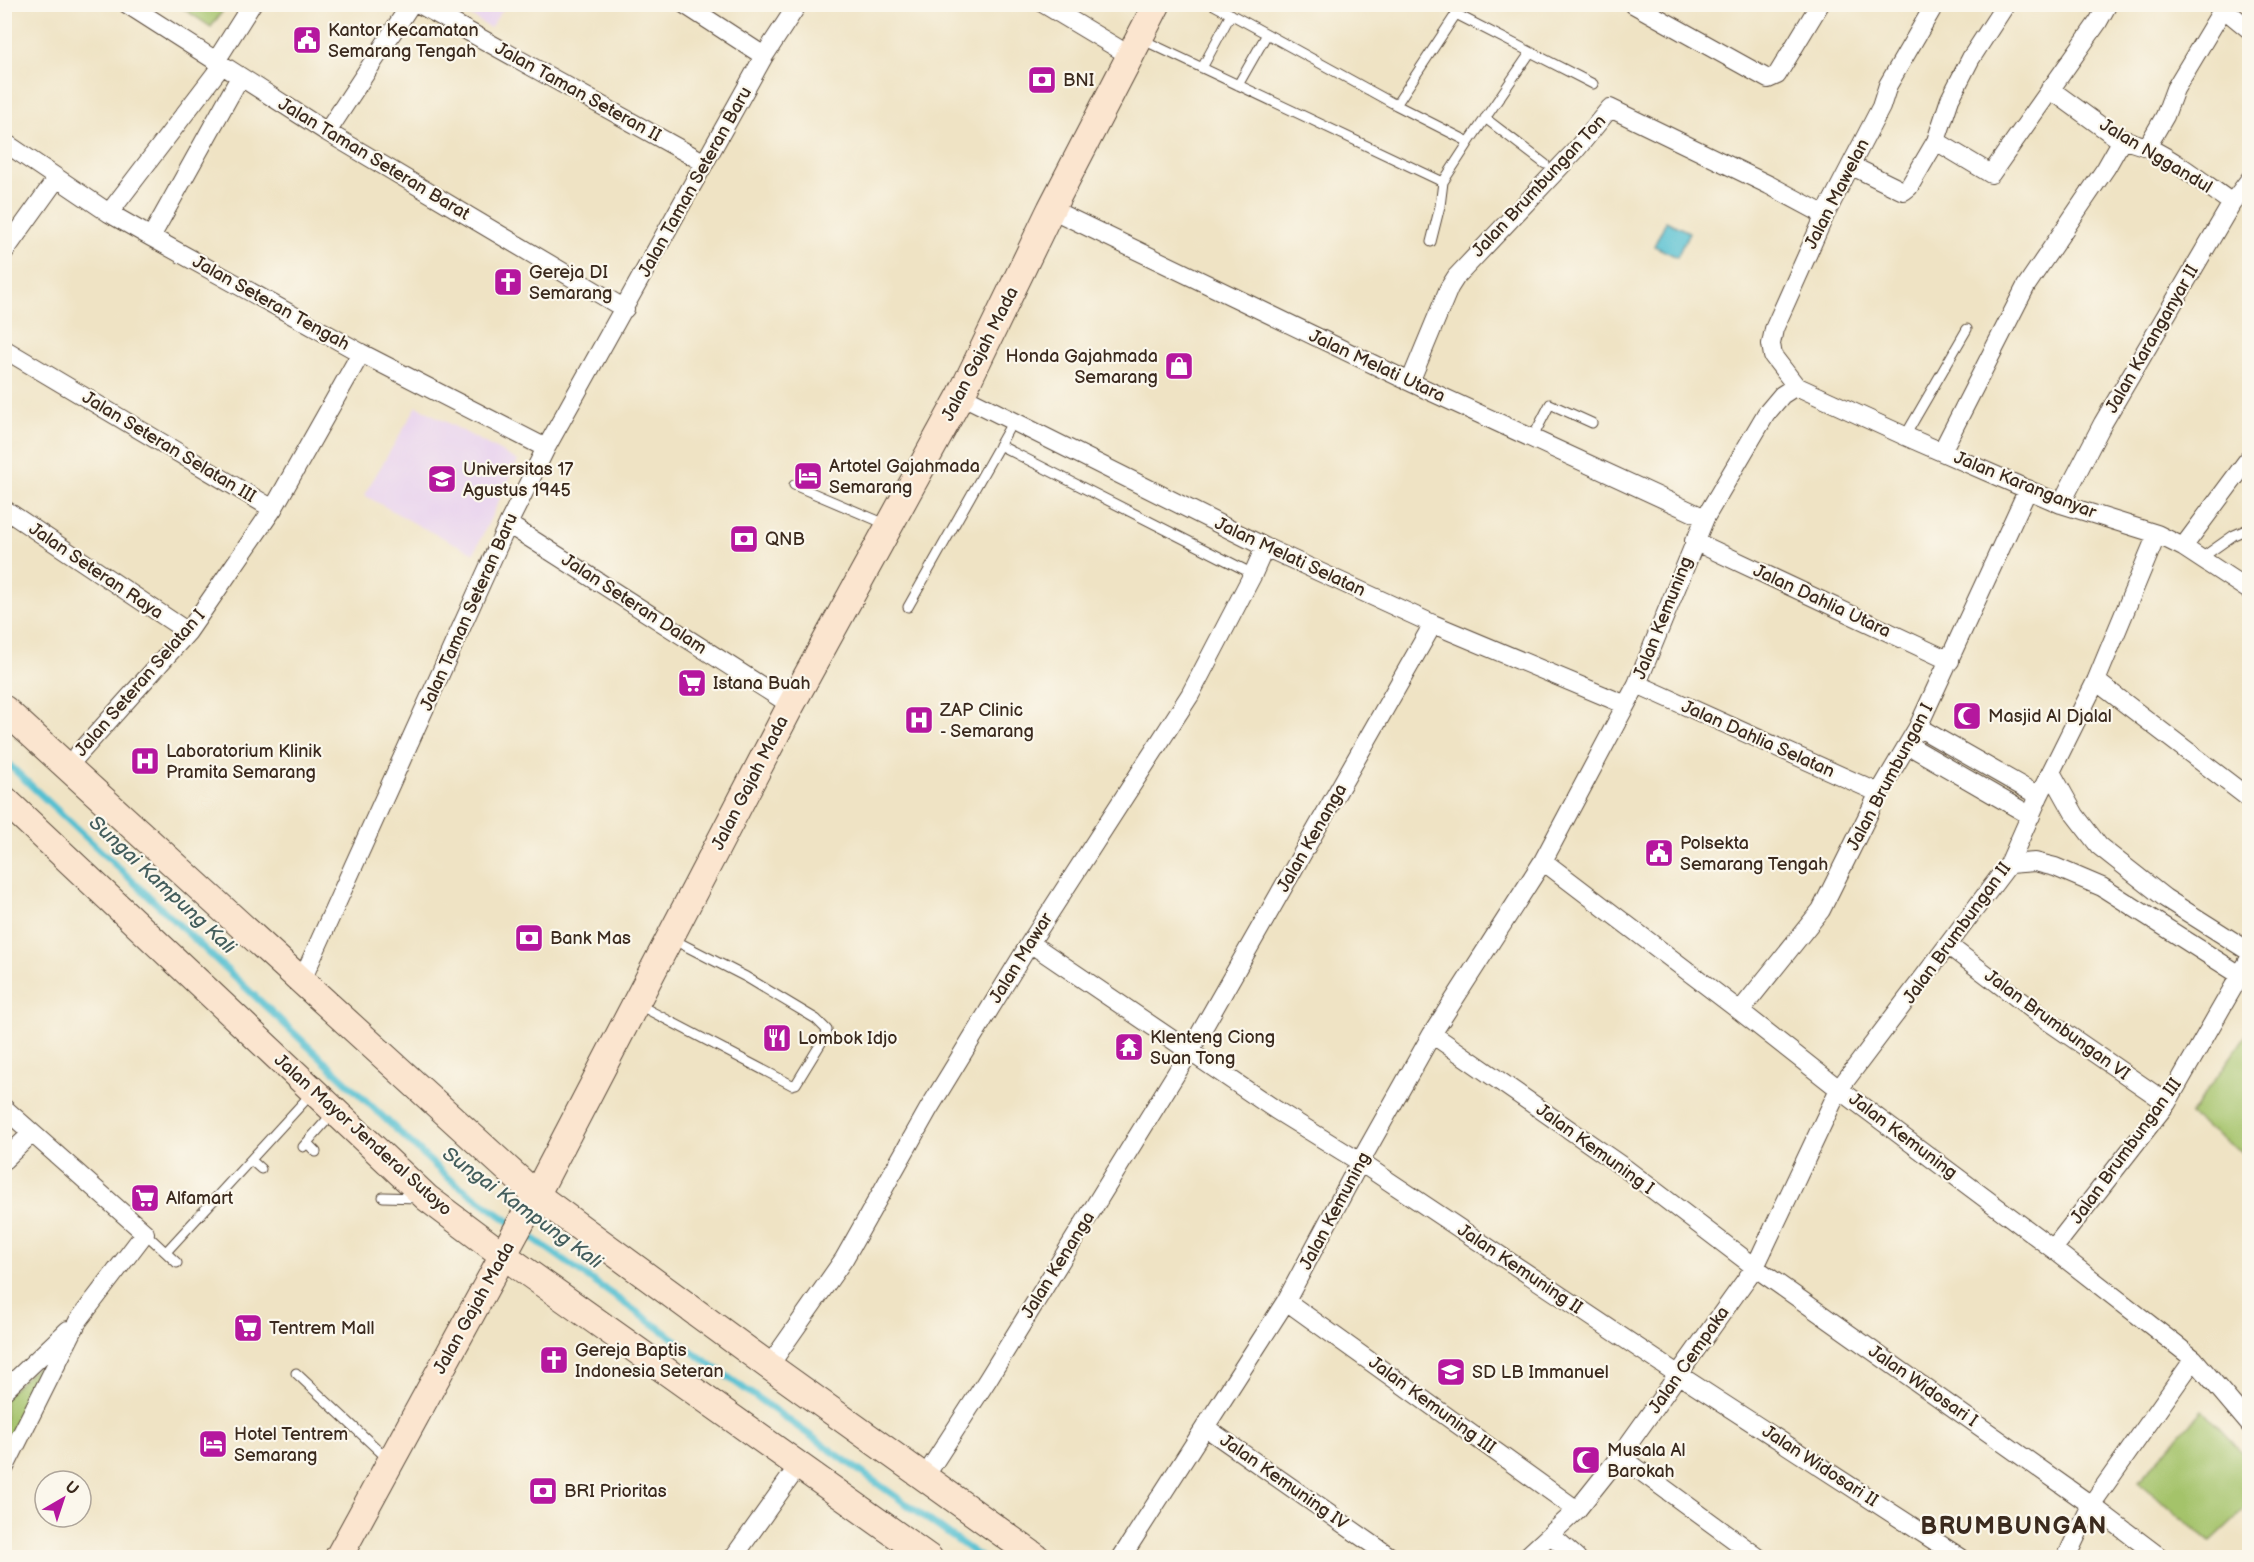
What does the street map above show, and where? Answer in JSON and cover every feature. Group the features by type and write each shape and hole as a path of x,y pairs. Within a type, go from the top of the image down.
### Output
{"main road":[{"name":"Jalan Gajah Mada","path":"338,1557 535,1197 790,705 961,395 1051,209 1157,4"},
{"path":"4,709 302,980 535,1197 1037,1557"},
{"name":"Jalan Mayor Jenderal Sutoyo","path":"4,799 427,1198 506,1250 929,1557"}],"street":[{"name":"Jalan Taman Seteran Barat","path":"127,4 327,132 625,309"},
{"path":"110,213 219,63 252,4"},
{"path":"327,132 411,4"},
{"name":"Jalan Taman Seteran II","path":"419,4 705,163"},
{"path":"684,4 764,56"},
{"name":"Jalan Taman Seteran Baru","path":"302,980 508,524 546,448 764,56 798,4"},
{"path":"1044,4 1134,46"},
{"path":"1633,4 1768,79 1777,75 1820,4"},
{"name":"Jalan Mawelan","path":"1796,386 1773,356 1771,344 1774,329 1825,215 1881,107 1888,85 1935,4"},
{"path":"1852,166 1904,190 1909,188 1936,141 1950,99 1971,58 2006,4"},
{"path":"1936,141 1991,174 2109,4"},
{"path":"2147,147 2165,116 2175,89 2224,6 2250,30"},
{"path":"152,237 240,77"},
{"name":"Jalan Nggandul","path":"2050,89 2122,140 2147,147 2180,166 2232,203"},
{"name":"Jalan Brumbungan Ton","path":"1410,382 1449,288 1456,277 1575,151 1610,108 1769,185 1825,215"},
{"path":"1942,451 2026,286 2106,168 2122,140"},
{"name":"Jalan Seteran Tengah","path":"4,142 110,213 152,237 361,353 546,448"},
{"path":"4,252 57,178"},
{"name":"Jalan Karanganyar II","path":"2061,504 2103,423 2232,203 2250,179"},
{"name":"Jalan Melati Utara","path":"1051,209 1410,382 1705,518"},
{"name":"Jalan Seteran Selatan III","path":"4,349 273,508 361,353"},
{"name":"Jalan Karanganyar","path":"1796,386 2061,504 2157,534 2183,547 2250,591"},
{"name":"Jalan Kemuning","path":"1121,1557 1286,1302 1360,1162 1432,1034 1543,861 1637,684 1705,518 1766,414 1782,395 1796,386"},
{"name":"Jalan Melati Selatan","path":"961,395 1265,547 1433,624 1626,705"},
{"path":"2183,547 2250,457"},
{"name":"Jalan Brumbungan I","path":"1740,1011 1821,910 1879,793 1918,727 2028,489"},
{"name":"Jalan Seteran Selatan I","path":"67,767 188,632 273,508"},
{"name":"Jalan Seteran Raya","path":"4,509 188,632"},
{"name":"Jalan Seteran Dalam","path":"508,524 790,705"},
{"name":"Jalan Brumbungan II","path":"1755,1267 1839,1089 2009,864 2039,796 2096,681 2157,534"},
{"name":"Jalan Dahlia Utara","path":"1694,541 1950,661"},
{"name":"Jalan Mawar","path":"769,1366 844,1259 928,1110 1030,943 1190,695 1265,547"},
{"name":"Jalan Kenanga","path":"924,1478 988,1379 1190,1051 1433,624"},
{"path":"2096,681 2250,799"},
{"name":"Jalan Dahlia Selatan","path":"1637,684 1879,793"},
{"path":"1918,727 2039,796"},
{"path":"1908,745 2031,816"},
{"path":"1963,777 1973,758"},
{"path":"2051,772 2075,815 2099,846 2165,898 2250,952"},
{"name":"Jalan Kemuning","path":"1543,861 2194,1359 2250,1425"},
{"path":"2009,864 2035,862 2055,867 2102,887 2240,975"},
{"path":"1030,943 1276,1110 1360,1162"},
{"name":"Jalan Brumbungan VI","path":"1949,946 2045,1019 2167,1103"},
{"name":"Jalan Brumbungan III","path":"2053,1249 2167,1103 2250,958"},
{"name":"Jalan Kemuning I","path":"1432,1034 1626,1169 1755,1267"},
{"path":"4,1108 145,1233 78,1321 4,1391"},
{"path":"4,1160 32,1133"},
{"name":"Jalan Kemuning II","path":"1360,1162 1679,1375"},
{"name":"Jalan Cempaka","path":"1525,1557 1577,1510 1620,1456 1755,1267"},
{"name":"Jalan Widosari I","path":"1755,1267 2161,1557"},
{"name":"Jalan Kemuning III","path":"1286,1302 1577,1510"},
{"path":"4,1469 78,1321"},
{"path":"2066,1557 2091,1505 2194,1359"},
{"name":"Jalan Widosari II","path":"1679,1375 1961,1557"},
{"name":"Jalan Kemuning IV","path":"1205,1427 1392,1557"},
{"path":"1620,1456 1759,1557"},
{"path":"733,1557 800,1465"},
{"path":"1551,1535 1577,1557"}],"lane":[{"path":"1212,4 1468,142"},
{"path":"1202,68 1231,14"},
{"path":"1396,105 1456,14 1593,84"},
{"path":"1238,85 1267,34"},
{"path":"1134,46 1202,68 1443,182"},
{"path":"1431,242 1443,182 1530,53"},
{"path":"1485,118 1545,164"},
{"path":"1905,436 1967,329"},
{"path":"1533,437 1550,404 1592,423"},
{"path":"908,607 1012,421"},
{"path":"999,445 1253,574"},
{"path":"794,485 889,526"},
{"path":"2200,558 2234,535 2250,528"},
{"path":"636,1004 792,1085 796,1084 826,1035 827,1030 816,1019 746,977 670,938"},
{"path":"166,1252 313,1092"},
{"path":"316,1152 305,1145 335,1111"},
{"path":"251,1160 261,1169"},
{"path":"383,1197 427,1198"},
{"path":"145,1233 177,1263"},
{"path":"296,1373 391,1461"}],"shaded area":[{"path":"454,5 506,5 490,28"},
{"name":"Universitas 17 Agustus 1945","path":"417,406 518,461 474,553 364,495"}],"green space":[{"path":"178,5 227,5 211,27"},
{"path":"2249,1031 2250,1158 2190,1115"},
{"path":"59,1345 5,1459 5,1397"},
{"path":"2202,1410 2249,1460 2249,1505 2210,1542 2138,1482"}],"water":[{"path":"1666,221 1689,232 1677,257 1654,246"}],"waterway":[{"name":"Sungai Kampung Kali","path":"4,760 447,1177 514,1225"},
{"name":"Sungai Kampung Kali","path":"523,1231 982,1558"}],"place":[{"name":"Kantor Kecamatan Semarang Tengah","path":"307,40"},
{"name":"BNI","path":"1042,80"},
{"name":"Gereja DI Semarang","path":"508,282"},
{"name":"Honda Gajahmada Semarang","path":"1179,366"},
{"name":"Artotel Gajahmada Semarang","path":"808,476"},
{"name":"Universitas 17 Agustus 1945","path":"442,479"},
{"name":"QNB","path":"744,539"},
{"name":"Istana Buah","path":"692,683"},
{"name":"Masjid Al Djalal","path":"1967,716"},
{"name":"ZAP Clinic - Semarang","path":"919,720"},
{"name":"Laboratorium Klinik Pramita Semarang","path":"145,761"},
{"name":"Polsekta Semarang Tengah","path":"1659,853"},
{"name":"Bank Mas","path":"529,938"},
{"name":"Lombok Idjo","path":"777,1038"},
{"name":"Klenteng Ciong Suan Tong","path":"1129,1047"},
{"name":"Alfamart","path":"145,1198"},
{"name":"Tentrem Mall","path":"248,1328"},
{"name":"Gereja Baptis Indonesia Seteran","path":"554,1360"},
{"name":"SD LB Immanuel","path":"1451,1372"},
{"name":"Hotel Tentrem Semarang","path":"213,1444"},
{"name":"Musala Al Barokah","path":"1586,1460"},
{"name":"BRI Prioritas","path":"543,1491"}],"district":[{"name":"BRUMBUNGAN","path":"2014,1526"}]}
